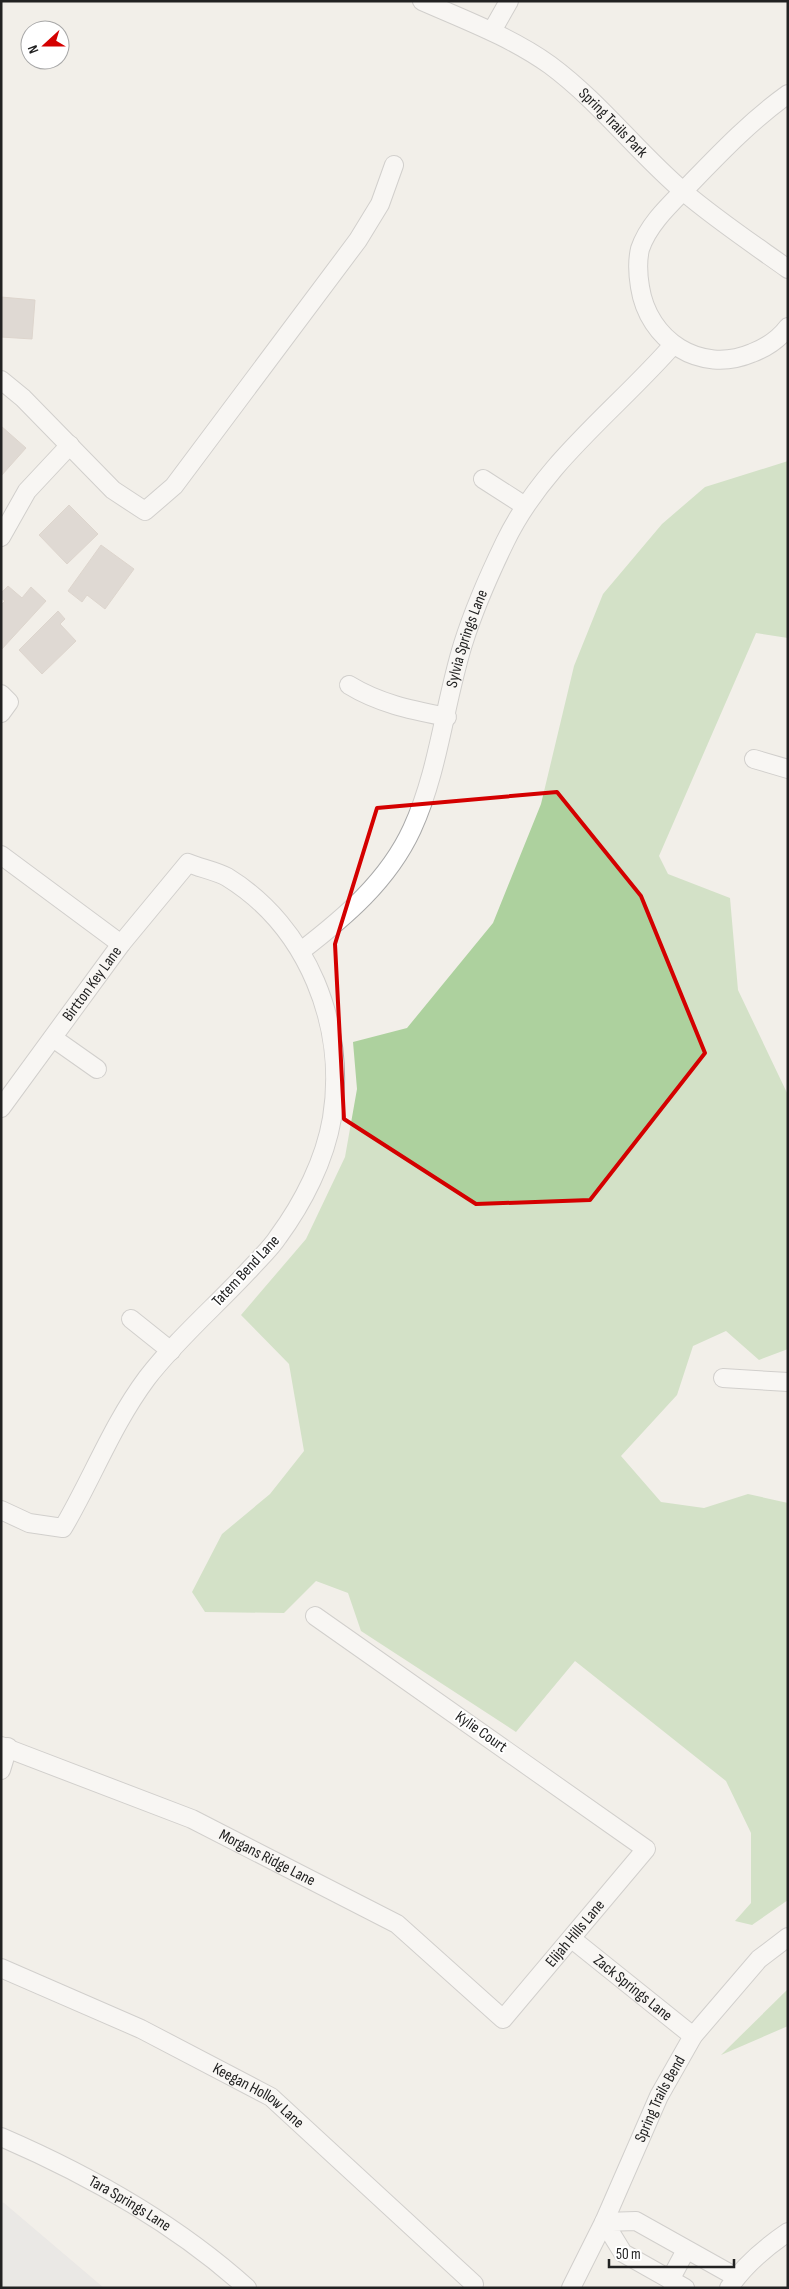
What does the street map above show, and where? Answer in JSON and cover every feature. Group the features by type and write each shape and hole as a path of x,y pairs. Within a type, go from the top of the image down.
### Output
{"street":[{"name":"Spring Trails Park","path":"422,1 492,31 549,65 603,110 684,192 736,233 788,269"},
{"path":"492,31 509,1"},
{"path":"788,94 765,111 650,228 640,250 638,272 642,299 653,324 673,345 691,355 717,360 740,358 764,348 788,327"},
{"path":"1,380 113,490 145,511 174,486 358,240 380,204 394,165"},
{"name":"Sylvia Springs Lane","path":"301,951 359,904 388,868 414,822 430,782 463,645 483,591 505,541 524,506 582,437 639,383 673,345"},
{"path":"1,537 27,491 70,446"},
{"path":"483,479 524,506"},
{"path":"349,685 367,696 393,706 447,717"},
{"path":"1,694 9,702 1,713"},
{"path":"754,759 788,769"},
{"path":"1,855 121,944"},
{"name":"Tatem Bend Lane","path":"1,1510 29,1523 63,1528 81,1497 100,1455 147,1378 278,1238 301,1200 320,1161 332,1119 335,1080 334,1041 325,1004 301,951 258,900 226,876 188,863"},
{"name":"Birtton Key Lane","path":"1,1108 121,944 188,863"},
{"path":"53,1038 97,1069"},
{"path":"131,1319 171,1351"},
{"path":"723,1378 788,1382"},
{"name":"Kylie Court","path":"315,1616 646,1849"},
{"path":"1,1770 4,1746"},
{"name":"Morgans Ridge Lane","path":"4,1746 192,1819 397,1924 503,2019"},
{"name":"Elijah Hills Lane","path":"503,2019 646,1849"},
{"name":"Spring Trails Bend","path":"571,2288 604,2222 659,2096 693,2036 759,1960 788,1937"},
{"name":"Zack Springs Lane","path":"572,1939 693,2036"},
{"name":"Keegan Hollow Lane","path":"1,1968 140,2030 271,2097 474,2284"},
{"name":"Tara Springs Lane","path":"1,2137 89,2180 141,2210 192,2243 247,2288"},
{"path":"686,2250 678,2284 623,2253 604,2222 636,2221 686,2250 733,2282 770,2244 788,2232"}],"highlighted area":[{"path":"557,792 641,896 705,1053 590,1200 476,1204 344,1119 335,944 377,808"}],"shaded area":[{"path":"1,2202 4,2203 104,2288 1,2288"}],"green space":[{"path":"788,461 788,638 756,633 659,856 668,874 730,898 738,990 788,1095 788,1349 759,1360 726,1331 693,1346 677,1395 621,1456 661,1502 704,1508 748,1494 788,1503 788,1900 752,1925 735,1921 751,1903 751,1833 726,1781 575,1661 516,1732 361,1631 348,1593 316,1581 284,1613 205,1612 192,1592 222,1534 270,1494 304,1451 289,1364 241,1315 306,1239 345,1157 357,1089 353,1042 407,1028 493,923 541,804 574,666 603,594 662,524 705,487"},
{"path":"788,1989 788,2026 721,2055"}],"building":[{"path":"1,297 35,300 32,339 1,337"},
{"path":"1,426 26,448 1,476"},
{"path":"69,505 98,534 67,564 39,535"},
{"path":"101,545 134,569 105,609 87,595 82,602 68,591"},
{"path":"8,586 22,598 31,587 46,601 1,650 1,605 5,601 1,598 1,593"},
{"path":"58,611 65,619 60,624 76,641 42,674 19,650"}]}
